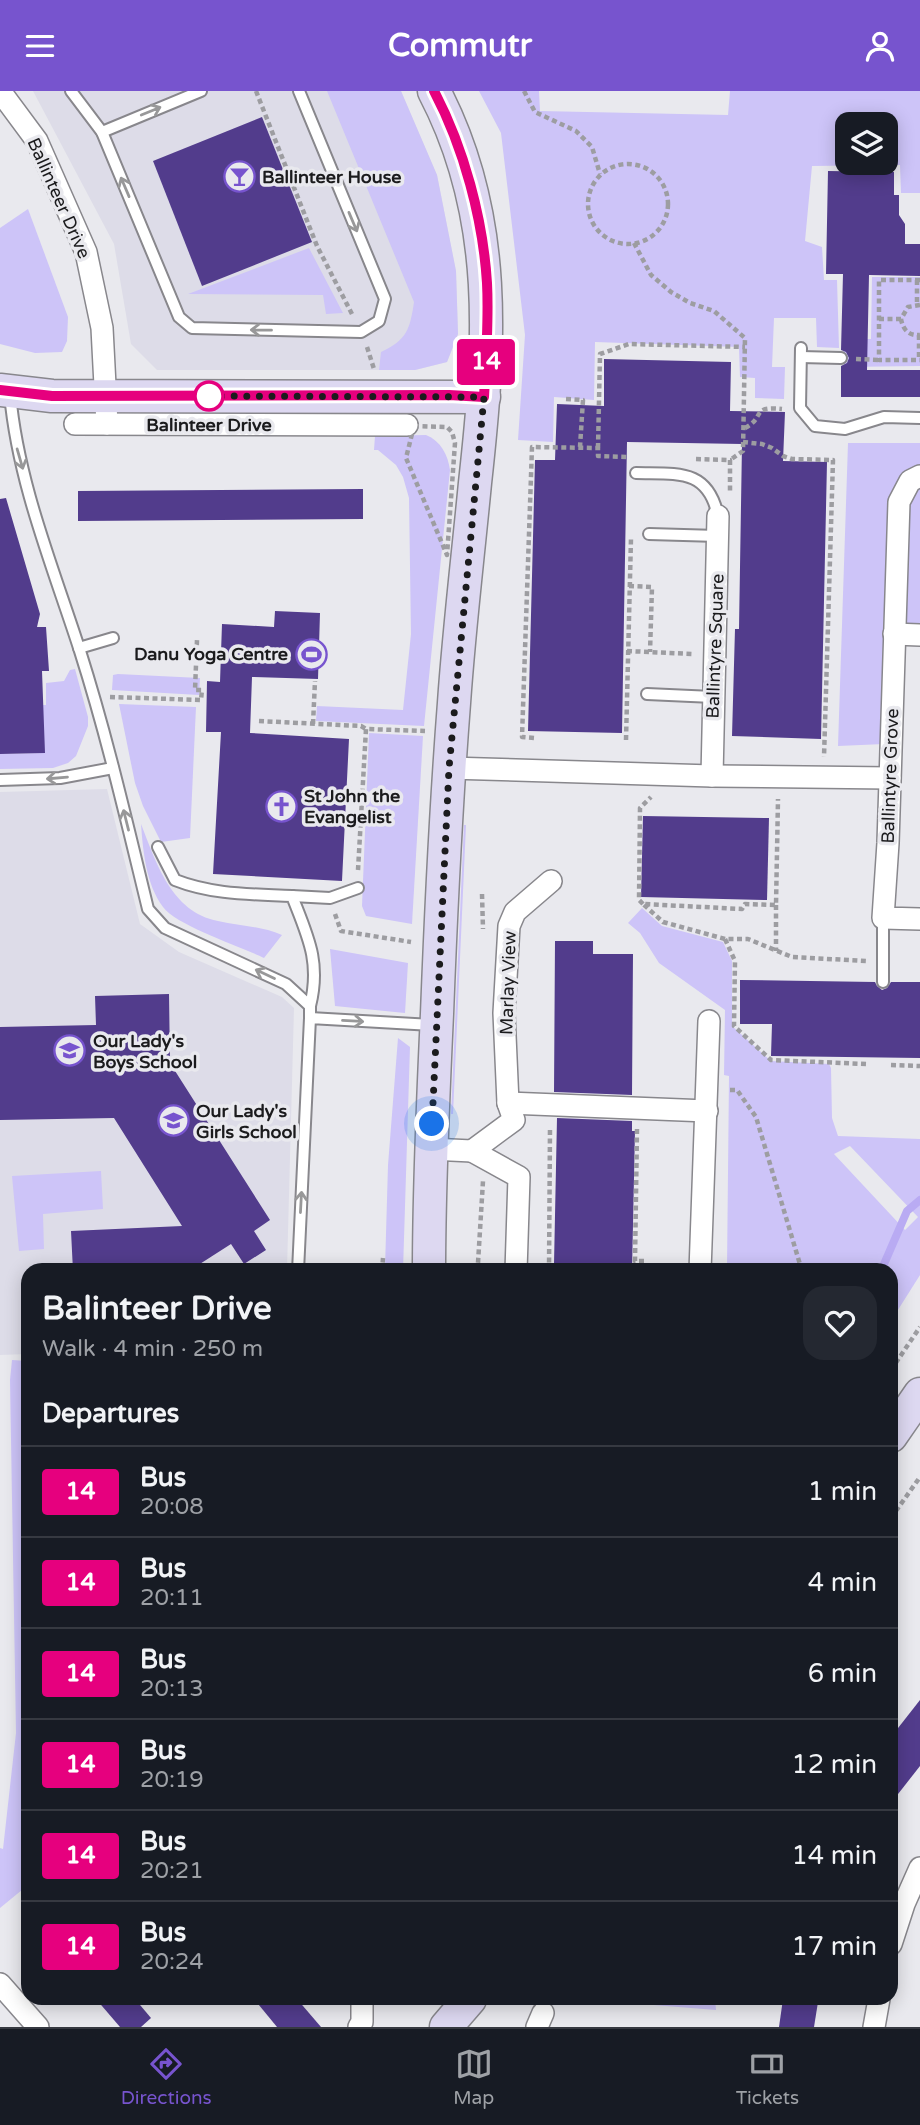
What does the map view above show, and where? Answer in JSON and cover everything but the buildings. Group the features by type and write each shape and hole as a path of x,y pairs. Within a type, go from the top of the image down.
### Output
{"street":[{"name":"Ballinteer Drive","path":"0,91 37,141 86,252 102,328 107,410"},
{"path":"429,1263 430,1149 449,768 484,397 487,314 482,246 475,207 461,157 434,91"},
{"path":"5,391 52,396 107,410 369,398 484,397"},
{"path":"369,398 407,425"},
{"path":"75,424 107,410"},
{"name":"Ballintyre Grove","path":"883,918 899,502 910,481 920,476"},
{"name":"Ballintyre Square","path":"712,776 722,518"},
{"path":"894,634 920,635"},
{"path":"449,768 890,778"},
{"name":"Marlay View","path":"472,1151 514,1120 508,1103 504,1013 509,926 515,912 551,881"},
{"path":"883,918 920,919"},
{"path":"700,1263 709,1021"},
{"path":"508,1103 707,1111"},
{"path":"430,1149 472,1151 519,1177 516,1263"},
{"path":"898,1426 920,1395"},
{"path":"898,1922 920,1868"},
{"path":"0,1984 38,2027"},
{"path":"359,2027 362,2022 362,2005"},
{"path":"446,2027 465,2005"},
{"path":"874,2027 878,2005"}],"lane":[{"path":"71,91 102,132 179,317 192,328 361,332 379,321 385,299 299,91"},
{"path":"102,132 201,91"},
{"path":"841,358 801,352 800,408 815,426 845,429 884,417 920,418"},
{"path":"5,391 16,445 113,768 148,909 165,928 286,984 310,1012 436,1025"},
{"path":"636,473 684,474 705,485 722,518 649,534"},
{"path":"79,648 113,638"},
{"path":"647,694 713,697"},
{"path":"0,780 60,778 113,768"},
{"path":"158,847 175,880 196,888 217,892 330,898 358,888"},
{"path":"292,896 310,943 316,985 310,1012 298,1263"},
{"name":"Ballintyre Grove","path":"883,918 883,982"}],"path":[{"path":"256,91 317,246 361,332 369,398"},
{"path":"524,91 535,112 576,131 593,147 600,174"},
{"path":"625,164 639,165 651,171 666,193 664,220 657,231 646,240 634,243 621,244 599,232 588,209 593,185 600,174 625,164"},
{"path":"634,243 651,275 671,292 714,311 745,338 743,451 730,460 690,459"},
{"path":"879,280 918,280 918,304 908,307 901,319 905,329 919,335 920,360 879,360 879,280"},
{"path":"879,319 901,319"},
{"path":"638,457 598,456 600,354 629,344 745,347"},
{"path":"566,400 583,400 580,447"},
{"path":"744,429 751,425 761,409 781,409"},
{"path":"743,442 762,444 792,459 833,460 824,758"},
{"path":"534,738 522,737 531,447 598,448"},
{"path":"406,458 447,555"},
{"path":"722,518 730,460"},
{"path":"626,740 631,534"},
{"path":"629,586 652,587 650,652"},
{"path":"124,697 201,700 202,690 195,689 197,640"},
{"path":"627,651 699,654"},
{"path":"313,724 315,681"},
{"path":"259,721 431,731"},
{"path":"358,888 366,729"},
{"path":"811,758 837,758"},
{"path":"653,795 640,808 639,900 663,922 725,939 748,939 792,957 867,961"},
{"path":"765,798 779,799 776,951"},
{"path":"643,904 742,909 745,904 776,905"},
{"path":"336,917 341,931 440,946"},
{"path":"725,939 735,961 734,1026 771,1060 866,1064"},
{"path":"891,1065 920,1066"},
{"path":"718,1089 737,1090 756,1117 800,1263"},
{"path":"549,1263 550,1124 560,1125"},
{"path":"624,1126 637,1129 635,1261 644,1263"},
{"path":"478,1263 483,1175"},
{"path":"383,1258 383,1263"},
{"path":"898,1360 920,1327"},
{"path":"898,1508 920,1477"}],"shaded area":[{"path":"33,91 401,91 437,175 456,271 458,334 447,362 415,370 157,370 131,344 114,244"},
{"path":"327,91 401,91 437,175 456,271 458,334 447,362 415,370 379,370 381,352 397,343 406,333 414,302"},
{"path":"479,91 539,91 540,111 728,115 730,91 920,91 920,193 901,193 898,112 835,112 835,166 812,166 805,241 822,247 824,280 837,280 839,348 817,347 816,318 774,318 772,367 785,367 784,399 755,398 755,378 740,377 739,347 595,342 594,400 554,397 553,442 518,440 525,335 501,133"},
{"path":"28,209 68,317 67,341 62,352 35,353 0,344 0,228"},
{"path":"309,248 343,313 326,314 323,295 188,294"},
{"path":"872,277 920,277 920,366 844,367 843,339 871,339"},
{"path":"426,435 443,449 450,470 424,726 316,721 317,706 403,710 411,634 409,498 403,477 396,465 378,450 374,450 375,436"},
{"path":"848,443 920,443 920,627 887,628 884,744 838,746"},
{"path":"75,669 88,717 88,726 76,756 68,763 53,768 0,769 0,754 41,753 41,705 46,705 46,683 64,681 70,670"},
{"path":"113,675 200,678 199,695 112,690"},
{"path":"119,704 196,707 190,838 161,842 135,783"},
{"path":"369,733 423,736 412,924 366,916 362,906"},
{"path":"107,789 140,924 179,952 282,997 294,1008 287,1263 21,1263 21,1354 0,1355 0,792"},
{"path":"141,824 160,869 177,896 188,907 202,916 218,921 282,935 264,958 181,921 163,907 149,878"},
{"path":"464,825 466,825 451,1114"},
{"path":"642,908 662,926 723,942 732,961 732,1026 771,1061 829,1064 832,1118 838,1136 920,1139 920,1275 898,1310 898,1263 727,1263 729,1076 724,1075 725,1010 659,963 640,933 628,923","holes":["850,1146 918,1217 905,1230 834,1154"]},
{"path":"330,949 408,963 405,1013 335,1006"},
{"path":"398,1038 410,1047 403,1263 385,1263 388,1165"},
{"path":"101,1171 103,1209 43,1214 44,1249 19,1251 12,1176"},
{"path":"12,1360 21,1361 21,1891 0,1908 0,1848 3,1849 16,1733 10,1380"},
{"path":"653,2005 716,2005 716,2010"}],"waterway":[{"path":"884,1263 907,1211 920,1200"}],"bus line":[{"name":"14","path":"0,390 52,396 484,397 487,314 482,246 475,207 461,157 434,91"}],"place":[{"name":"Ballinteer House","path":"239,177"},
{"name":"Balinteer Drive","path":"209,396"},
{"name":"Danu Yoga Centre","path":"311,654"},
{"name":"St John the Evangelist","path":"281,806"},
{"name":"Our Lady's Boys School","path":"70,1051"},
{"name":"Our Lady's Girls School","path":"173,1121"}],"route":[{"path":"209,396 484,397 449,768 432,1124"}]}
